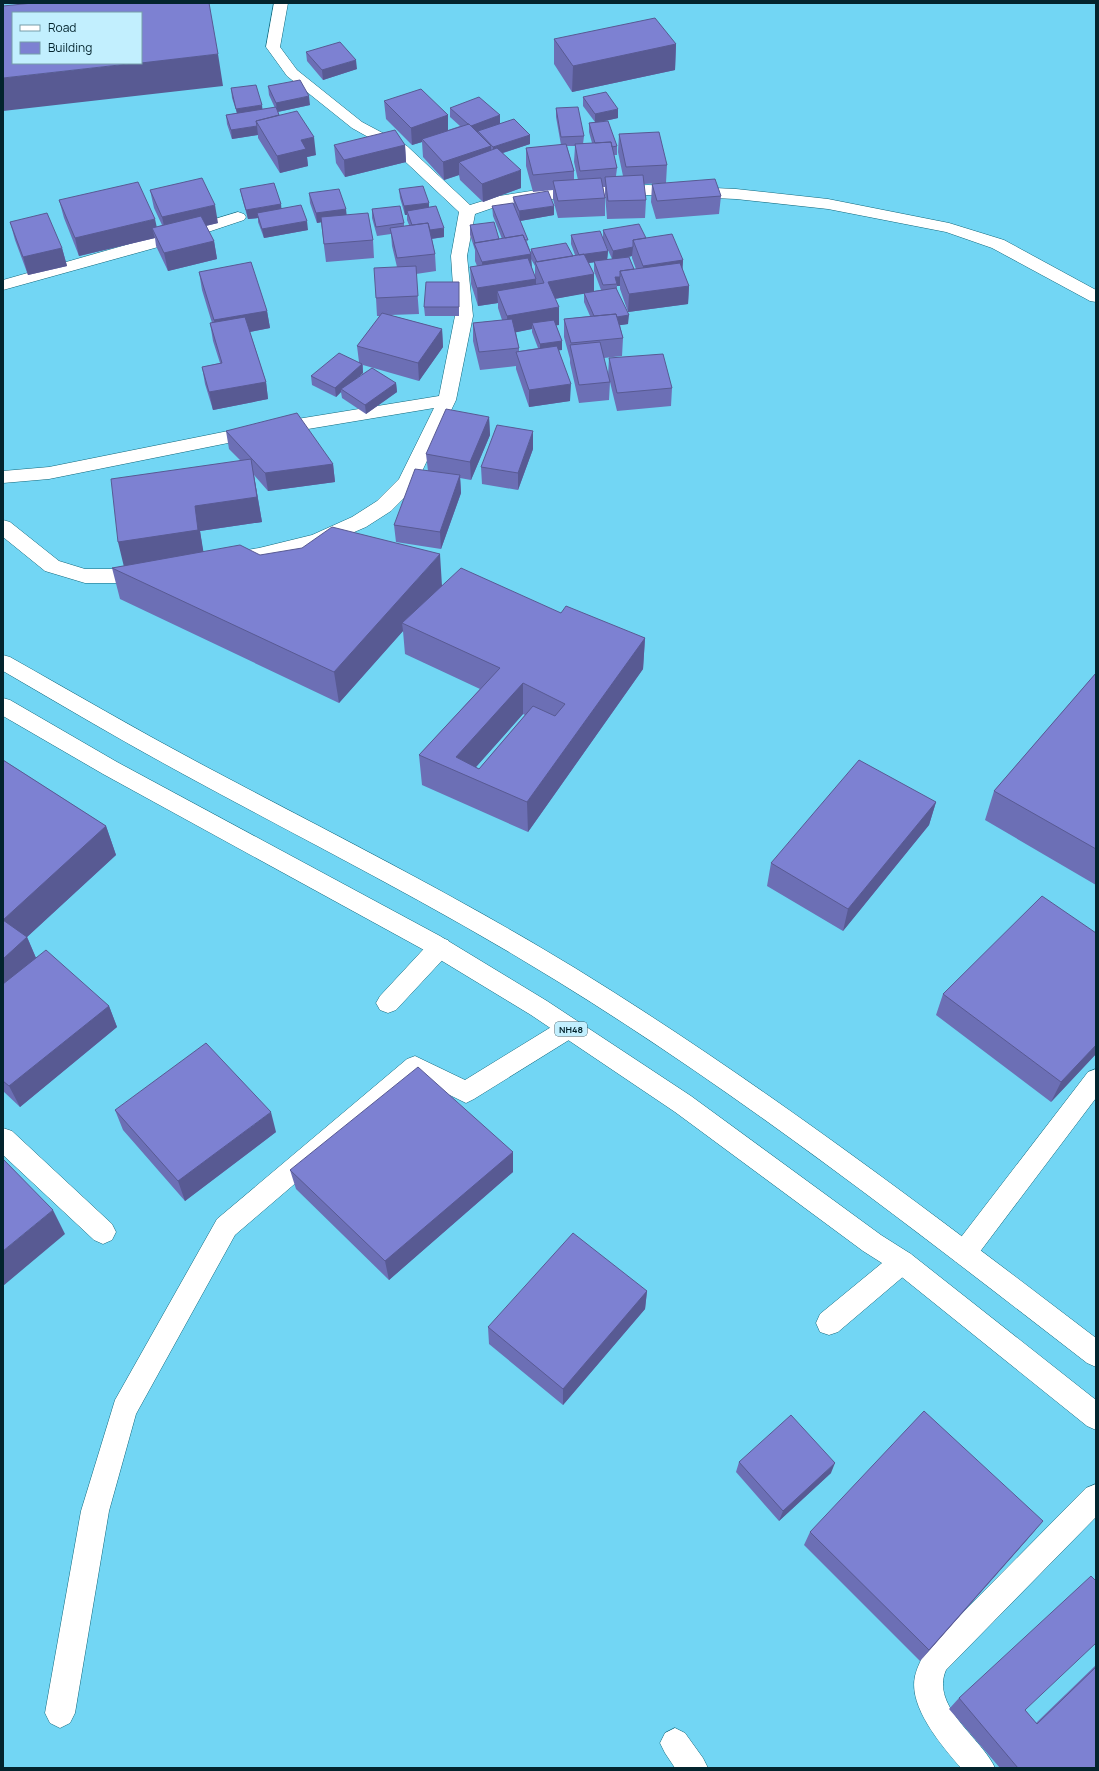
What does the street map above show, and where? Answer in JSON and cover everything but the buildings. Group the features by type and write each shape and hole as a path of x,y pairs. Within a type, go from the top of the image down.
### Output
{"main road":[{"path":"281,3 273,47 292,73 357,125 401,149 467,211"},
{"path":"467,211 498,201 537,195 648,190 736,194 828,204 949,228 998,244 1096,297"},
{"path":"213,562 259,555 317,540 360,522 384,506 407,483 447,400 464,316 459,256 467,211"},
{"path":"3,285 181,235 238,217"},
{"path":"3,477 49,473 248,433 447,400"},
{"path":"3,527 52,566 85,576 125,576 161,570"},
{"path":"3,662 139,740 460,910 568,975 714,1070 964,1253 1096,1354"},
{"name":"NH48","path":"3,706 110,768 440,947 569,1028 683,1104 872,1243 902,1262 1096,1417"},
{"path":"388,1003 440,947"},
{"path":"60,1713 95,1512 124,1409 226,1227 415,1066 466,1092 569,1028"},
{"path":"964,1253 1096,1079"},
{"path":"3,1139 103,1232"},
{"path":"829,1323 902,1262"},
{"path":"980,1768 942,1722 931,1698 929,1677 936,1660 1096,1498"},
{"path":"675,1743 693,1768"}]}
